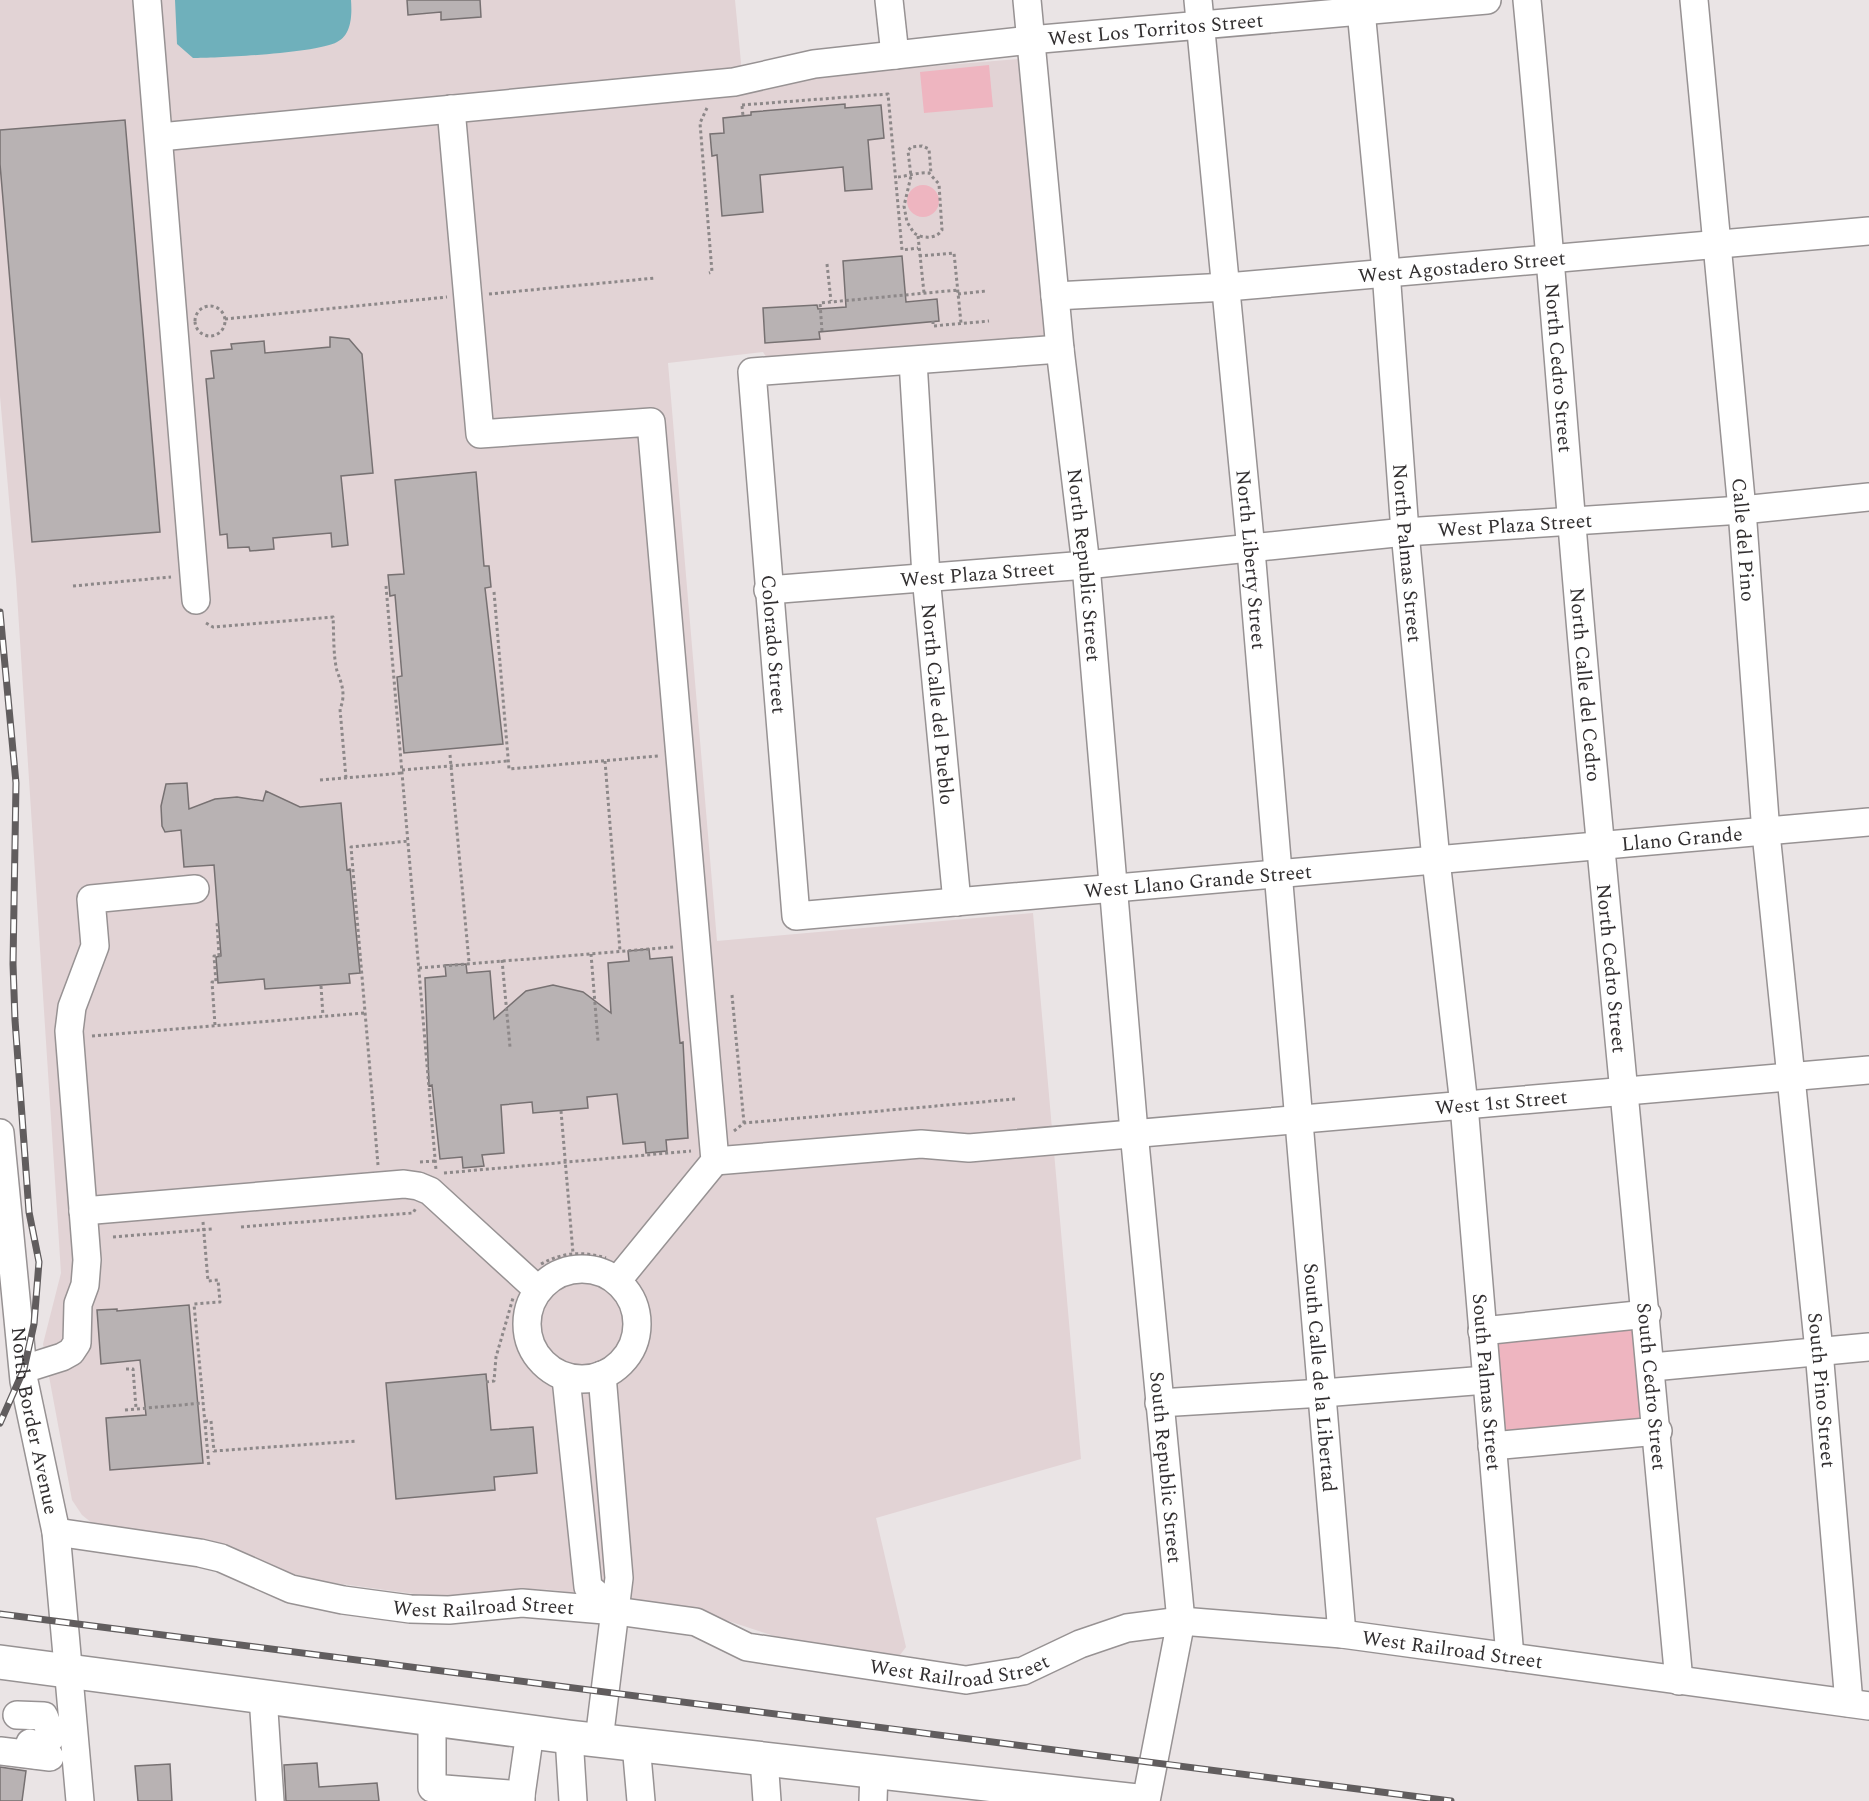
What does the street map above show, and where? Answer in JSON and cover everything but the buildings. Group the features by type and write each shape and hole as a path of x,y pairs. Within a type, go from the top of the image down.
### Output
{"main road":[{"path":"0,1662 530,1732 764,1759 873,1786 1137,1801"}],"street":[{"path":"147,0 201,611"},
{"path":"889,0 895,55"},
{"name":"North Republic Street","path":"1027,0 1060,349 1086,565 1134,1132"},
{"name":"West Los Torritos Street","path":"160,137 451,109 739,95 814,64 1030,40 1200,13 1486,0"},
{"name":"North Cedro Street","path":"1527,0 1552,258 1570,521"},
{"name":"Calle del Pino","path":"1694,0 1715,244 1742,510 1766,832 1792,1078"},
{"name":"North Palmas Street","path":"1361,5 1386,271 1405,532 1436,860 1464,1105"},
{"name":"North Liberty Street","path":"1200,13 1251,550 1299,1120"},
{"path":"451,109 480,434 651,422 715,1161 613,1270 570,1270 529,1284"},
{"name":"West Agostadero Street","path":"1055,296 1227,287 1386,271 1869,231"},
{"path":"913,361 1060,349"},
{"name":"Colorado Street","path":"796,916 752,372 913,361"},
{"name":"North Calle del Pueblo","path":"913,361 926,576 957,902"},
{"name":"West Plaza Street","path":"768,590 1251,550 1405,532 1742,510 1869,497"},
{"name":"North Calle del Cedro","path":"1570,521 1600,847"},
{"path":"1766,832 1869,822"},
{"name":"Llano Grande","path":"1600,847 1766,832"},
{"name":"North Cedro Street","path":"1600,847 1626,1090"},
{"name":"West Llano Grande Street","path":"796,916 1600,847"},
{"path":"24,1369 62,1357 71,1352 77,1343 78,1304 85,1285 87,1260 69,1031 72,1007 95,946 92,899 195,889"},
{"name":"West 1st Street","path":"715,1161 921,1144 969,1148 1869,1070"},
{"name":"South Pino Street","path":"1792,1078 1819,1351 1859,1705"},
{"name":"South Cedro Street","path":"1626,1090 1679,1681"},
{"name":"South Palmas Street","path":"1464,1105 1510,1657"},
{"name":"South Calle de la Libertad","path":"1299,1120 1342,1634"},
{"name":"South Republic Street","path":"1134,1132 1181,1621 1146,1801"},
{"name":"North Border Avenue","path":"0,1133 8,1291 56,1532 80,1801"},
{"path":"83,1211 404,1184 418,1186 430,1191 529,1284 530,1302 526,1321 529,1342 538,1359 553,1372 566,1378 585,1380 602,1375 620,1364 630,1353 636,1335 636,1316 631,1299 613,1270"},
{"path":"1482,1331 1647,1314"},
{"path":"1652,1367 1869,1347"},
{"path":"573,1801 584,1738 616,1611 619,1578 602,1375"},
{"path":"566,1378 588,1587 616,1611"},
{"path":"1159,1402 1323,1394 1486,1380"},
{"path":"1492,1446 1658,1431"},
{"name":"West Railroad Street","path":"56,1532 200,1553 221,1558 291,1589 344,1600 410,1609 449,1610 540,1603 616,1611 696,1622 747,1647 966,1680 1023,1671 1080,1644 1127,1628 1181,1621 1342,1634 1859,1705"},
{"path":"263,1696 270,1801"},
{"path":"432,1719 432,1788 521,1798 530,1732"},
{"path":"0,1751 21,1730 76,1760"},
{"path":"636,1744 640,1801"},
{"path":"764,1759 767,1801"}],"path":[{"path":"743,116 739,95 888,94 902,250 918,248"},
{"path":"709,104 700,123 712,272 709,273"},
{"path":"916,146 929,149 931,174 939,184 942,230 937,236 918,236 910,228 904,212 911,176 908,151 916,146"},
{"path":"898,177 931,174"},
{"path":"918,236 924,293"},
{"path":"919,256 954,253 961,323"},
{"path":"827,264 831,302"},
{"path":"478,295 655,278"},
{"path":"822,331 820,303 924,293 986,291"},
{"path":"225,319 448,297"},
{"path":"211,306 220,310 225,319 223,329 211,336 198,331 194,321 201,308 211,306"},
{"path":"933,321 933,326 989,321"},
{"path":"73,586 179,576"},
{"path":"386,586 436,1174 694,1151 693,1143"},
{"path":"494,592 509,769 658,756 657,749"},
{"path":"201,611 213,627 333,617 337,671 342,679 344,701 340,709 346,777"},
{"path":"450,755 469,963"},
{"path":"605,760 620,951"},
{"path":"320,780 508,761"},
{"path":"378,1166 351,847 408,841"},
{"path":"215,1025 212,982 216,981 214,956 219,956 217,922"},
{"path":"419,968 677,947"},
{"path":"591,954 598,1041"},
{"path":"502,960 510,1047"},
{"path":"321,986 323,1016"},
{"path":"732,995 744,1123 1015,1099"},
{"path":"84,1036 365,1013"},
{"path":"729,1045 736,1044"},
{"path":"731,1055 737,1054"},
{"path":"561,1110 573,1253"},
{"path":"241,1227 413,1213 418,1205"},
{"path":"203,1218 208,1281 218,1280 220,1302 194,1304 209,1467"},
{"path":"113,1237 213,1229"},
{"path":"486,1382 494,1381 496,1357 529,1284 552,1258 585,1253 613,1270"},
{"path":"126,1369 133,1369 136,1408"},
{"path":"125,1410 203,1402"},
{"path":"205,1421 212,1421 214,1451 357,1441"}],"shaded area":[{"path":"0,0 735,0 744,94 828,75 1018,59 1021,62 1045,333 1042,338 768,360 763,352 668,363 717,941 1033,913 1081,1459 876,1518 906,1647 900,1655 789,1641 689,1608 553,1590 530,1589 452,1597 320,1581 280,1570 210,1540 92,1523 82,1515 72,1500 43,1344 61,1273 16,579 0,396"},
{"path":"989,65 993,107 924,113 920,72"},
{"path":"923,185 934,190 939,201 934,212 923,217 912,212 907,201 912,190"},
{"path":"1630,1329 1634,1331 1644,1418 1640,1421 1510,1432 1504,1429 1498,1345 1502,1341"}],"water":[{"path":"175,0 351,0 351,18 342,39 326,46 267,54 193,58 177,44"}],"railway":[{"path":"0,612 16,783 13,964 15,1020 29,1212 39,1262 34,1324 24,1369 0,1423"},
{"path":"0,1614 1451,1801"}]}
